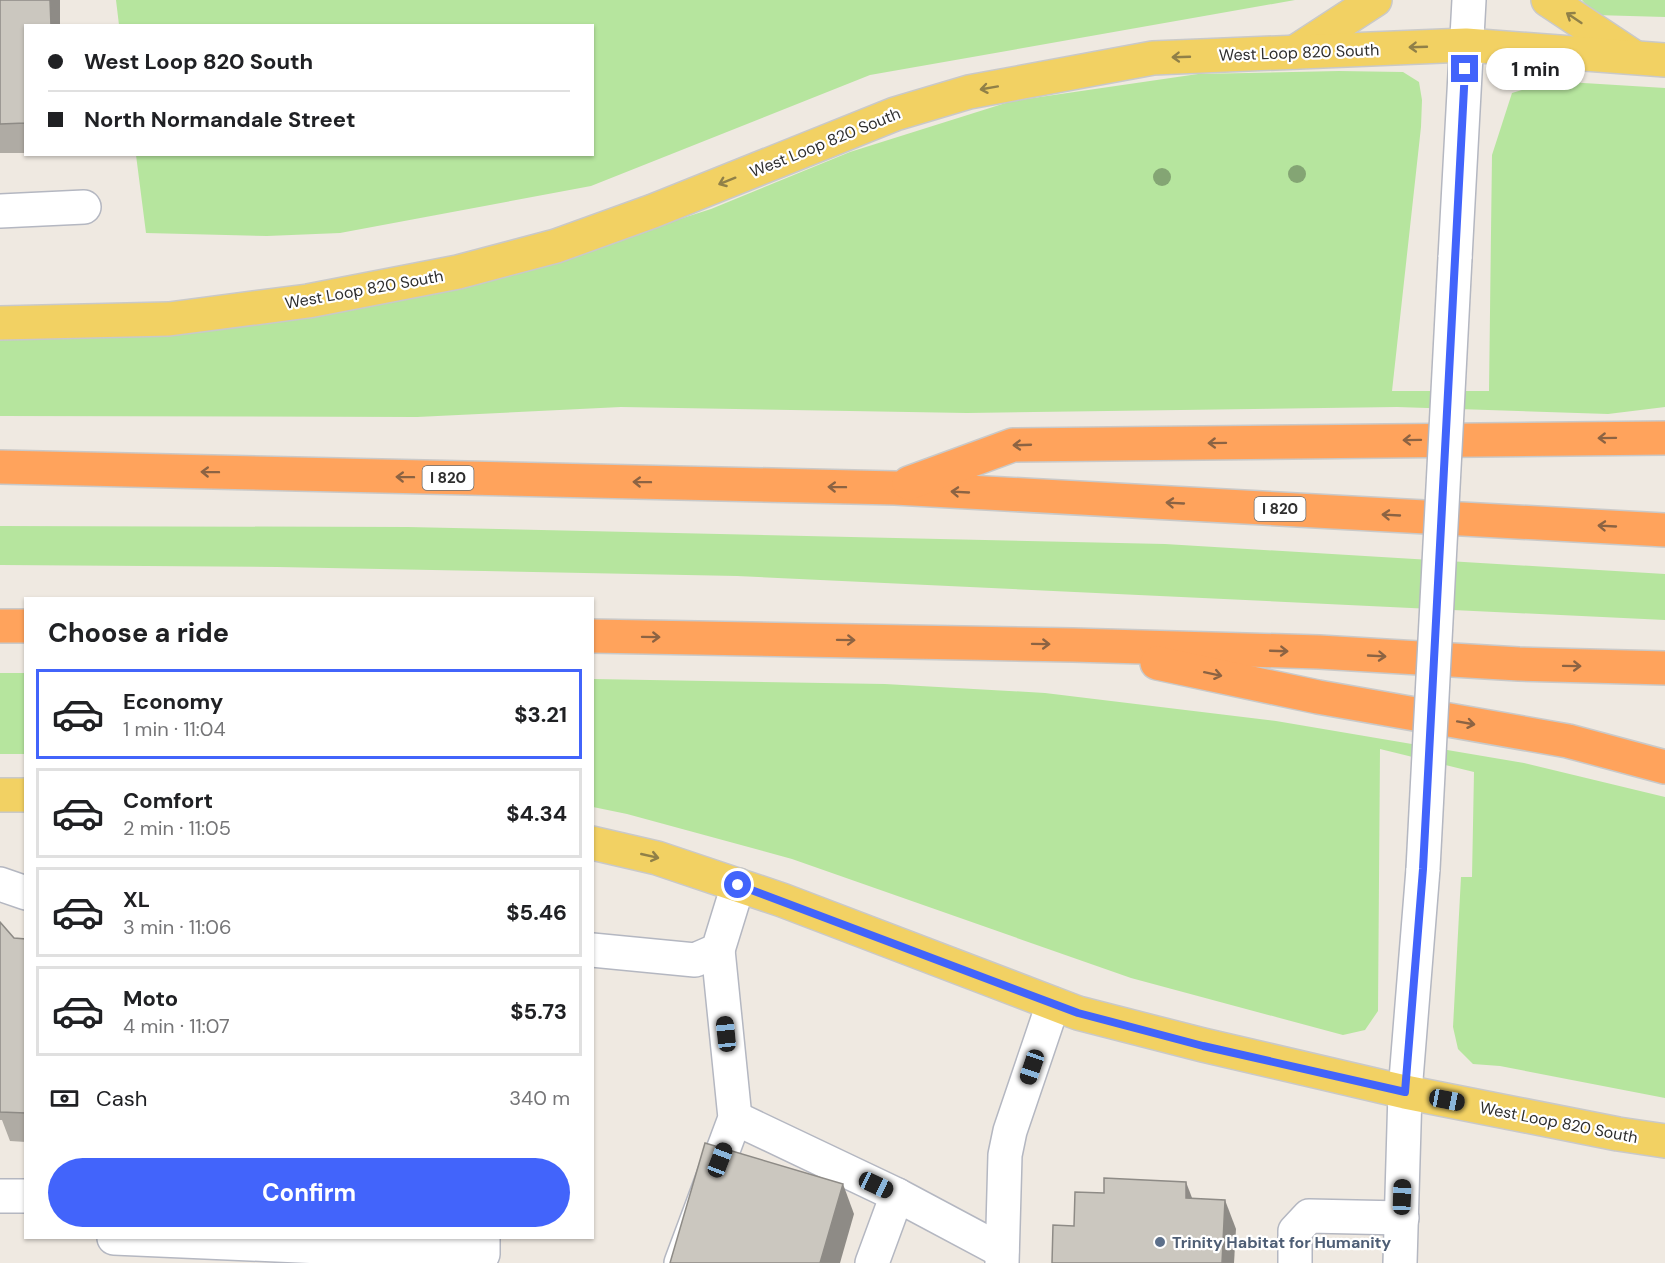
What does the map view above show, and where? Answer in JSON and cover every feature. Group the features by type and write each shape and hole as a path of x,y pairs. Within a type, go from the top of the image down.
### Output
{"highway":[{"path":"895,488 1013,445 1665,438"},
{"name":"I 820","path":"0,467 895,488 1665,530"},
{"path":"0,626 24,626"},
{"path":"594,636 1319,652 1519,664 1660,669"},
{"path":"1073,645 1318,697 1568,741 1665,767"}],"main road":[{"path":"1295,52 1375,0"},
{"path":"1548,0 1650,59"},
{"name":"West Loop 820 South","path":"0,323 169,319 308,301 458,273 556,246 653,211 895,114 969,92 1154,58 1466,45 1650,59"},
{"path":"0,795 24,795"},
{"name":"West Loop 820 South","path":"594,843 657,858 738,885 1078,1013 1203,1046 1405,1092 1618,1134 1665,1141"}],"street":[{"path":"1400,1263 1405,1092 1423,869 1469,0"},
{"path":"0,211 84,207"},
{"path":"0,884 24,892"},
{"path":"681,1263 735,1118 718,950 738,885"},
{"path":"594,950 694,960 718,950"},
{"path":"735,1118 897,1195 1002,1257 1005,1155 1010,1131 1053,1004"},
{"path":"872,1263 897,1195"},
{"path":"0,1196 24,1197"},
{"path":"1294,1263 1295,1231 1309,1216 1402,1218"},
{"path":"137,1239 483,1254 483,1239"}],"green space":[{"path":"116,0 1295,0 870,75 591,186 340,233 267,236 146,233 136,156 594,156 594,24 119,24"},
{"path":"1582,0 1665,0 1665,17 1595,15"},
{"path":"1403,72 1419,82 1422,100 1392,391 1489,391 1492,155 1512,93 1551,81 1665,88 1665,407 1608,414 1397,407 967,413 621,407 417,417 0,416 0,337 555,259 711,209 850,152 1012,101 1198,74"},
{"path":"0,526 408,527 1165,544 1665,574 1665,620 737,576 277,567 0,565"},
{"path":"0,673 24,673 24,754 0,754"},
{"path":"594,679 885,684 1045,693 1276,721 1524,763 1665,797 1665,1098 1500,1066 1473,1064 1458,1049 1453,1027 1461,877 1472,877 1474,772 1380,749 1378,1011 1365,1030 1343,1035 1131,978 792,859 594,807"}],"building":[{"path":"0,0 50,0 51,24 24,24 24,123 0,124"},
{"path":"0,922 14,938 24,939 24,1113 0,1112"},
{"path":"705,1143 843,1184 820,1263 670,1263"},
{"path":"1104,1178 1186,1182 1186,1198 1225,1200 1222,1263 1052,1263 1053,1225 1074,1226 1075,1192 1104,1193"}],"place":[{"name":"Trinity Habitat for Humanity","path":"1160,1242"}],"route":[{"path":"738,885 1078,1013 1203,1046 1405,1092 1423,869 1465,69"}]}
